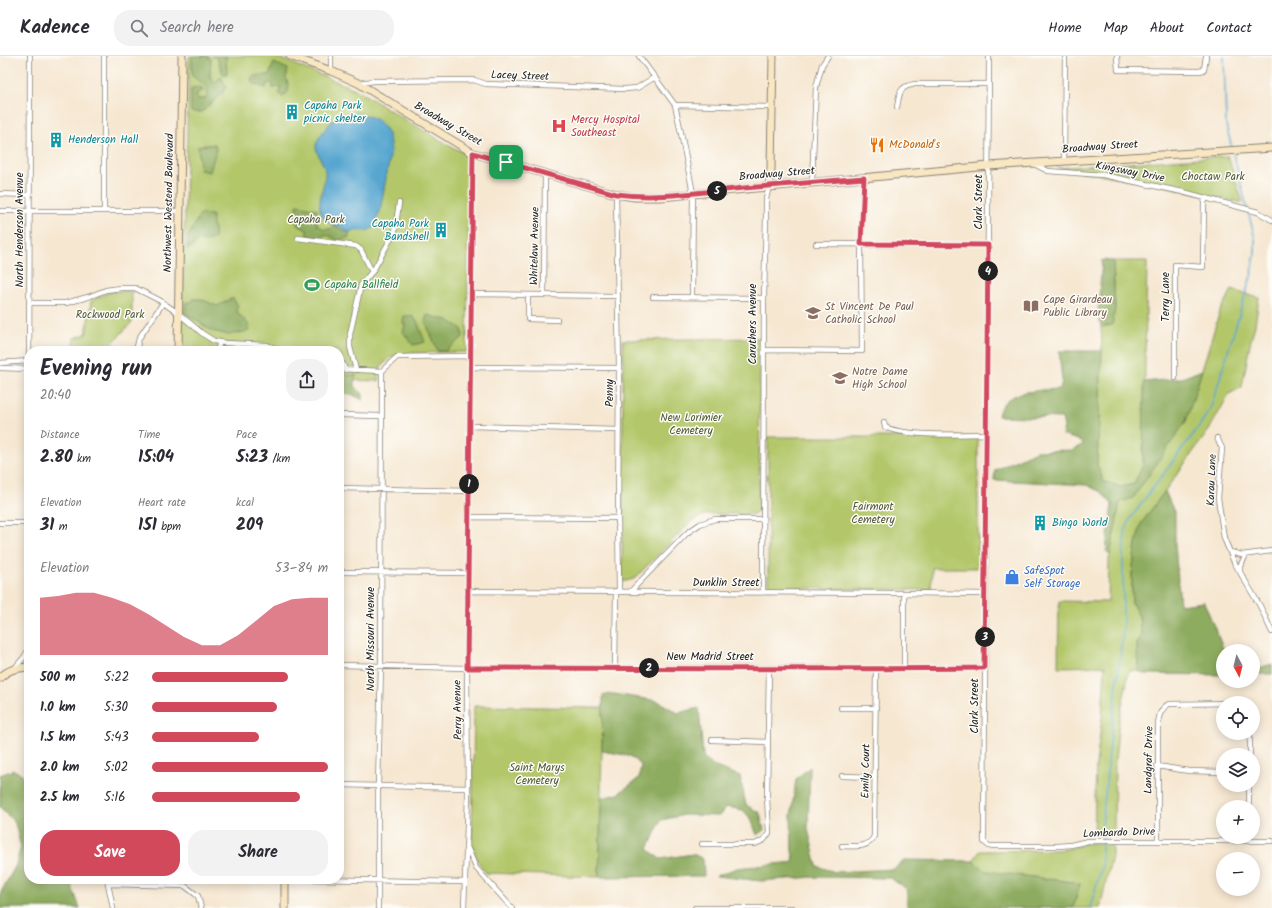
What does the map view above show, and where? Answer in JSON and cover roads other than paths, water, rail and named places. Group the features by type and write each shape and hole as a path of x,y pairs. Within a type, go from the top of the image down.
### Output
{"main road":[{"name":"Northwest Westend Boulevard","path":"178,346 182,56"},
{"name":"Broadway Street","path":"290,56 358,83 473,153 616,194 646,197 1064,160 1272,148"},
{"name":"Caruthers Avenue","path":"769,186 771,169 773,56"},
{"path":"0,678 3,671 24,667"},
{"path":"285,884 285,908"}],"street":[{"name":"North Henderson Avenue","path":"28,346 30,56"},
{"path":"104,56 104,211"},
{"path":"331,56 331,71"},
{"path":"639,56 675,105 693,193 692,297"},
{"path":"812,182 816,87 822,65 828,56"},
{"name":"Clark Street","path":"983,828 990,84 989,56"},
{"path":"1064,160 1066,56"},
{"path":"1117,56 1118,70 1199,71 1204,70 1206,56"},
{"name":"Lacey Street","path":"358,83 374,81 474,80 486,84 637,88 655,77"},
{"path":"897,107 899,95 902,89 907,85 990,84"},
{"path":"675,105 772,107"},
{"name":"Perry Avenue","path":"464,908 468,788 467,668 473,153"},
{"name":"Kingsway Drive","path":"1030,163 1048,171 1103,175 1206,198 1258,212 1272,220"},
{"name":"Whitelaw Avenue","path":"472,294 544,295 545,174"},
{"path":"764,350 862,351 861,244 864,178"},
{"name":"Caruthers Avenue","path":"763,592 764,298 766,198 769,186"},
{"path":"0,194 30,195"},
{"name":"Penny","path":"616,194 620,430 616,668"},
{"name":"Terry Lane","path":"1175,378 1175,265 1203,267 1204,203 1206,198"},
{"path":"356,370 350,347 350,334 361,285 372,272 395,231 398,203"},
{"path":"0,210 180,211"},
{"path":"298,238 356,246 361,250 372,272"},
{"path":"816,244 988,245"},
{"path":"29,303 66,303 106,290 135,288 164,303 203,334 214,340 225,343 269,346"},
{"path":"528,295 528,319 557,320"},
{"path":"544,295 617,296"},
{"path":"654,297 764,298"},
{"path":"137,346 139,338 164,303"},
{"path":"219,342 219,346"},
{"path":"344,367 345,370 382,371 397,358 471,356"},
{"path":"0,363 24,361"},
{"path":"470,367 619,368"},
{"path":"0,368 24,369"},
{"name":"North Missouri Avenue","path":"378,908 382,371"},
{"path":"344,415 381,416"},
{"path":"884,422 885,427 890,430 904,432 924,434 986,434"},
{"path":"470,426 620,430"},
{"name":"Karau Lane","path":"1217,438 1222,448 1218,498 1224,538 1272,632"},
{"path":"344,488 469,491"},
{"path":"469,516 618,518"},
{"path":"630,592 687,533 700,524 715,519 763,519"},
{"path":"0,523 24,522"},
{"path":"1230,552 1242,556 1272,551"},
{"path":"1240,571 1240,566 1246,555"},
{"path":"344,572 468,573"},
{"name":"Dunklin Street","path":"468,591 985,594"},
{"path":"904,593 904,669"},
{"path":"15,668 24,657"},
{"name":"New Madrid Street","path":"344,666 467,668 984,668"},
{"path":"702,844 755,844 767,838 769,833 767,798 769,668"},
{"name":"Emily Court","path":"842,846 865,845 873,840 874,836 876,778 876,669"},
{"name":"Landgraf Drive","path":"1158,840 1157,766 1159,717 1164,706 1169,704 1216,703"},
{"path":"841,708 876,708"},
{"path":"712,740 768,742"},
{"path":"1157,766 1189,771 1216,772"},
{"path":"842,776 876,778"},
{"path":"344,785 468,788"},
{"name":"Lombardo Drive","path":"983,828 984,842 989,846 1058,846 1099,840 1216,839"},
{"name":"Lombardo Drive","path":"1260,840 1272,841"},
{"path":"467,847 476,868 512,908"},
{"path":"344,880 464,882"},
{"path":"113,908 109,884 185,886 198,896 201,908"},
{"path":"695,908 792,908"}],"water":[{"path":"357,113 372,118 382,124 388,135 391,151 380,211 374,227 367,231 353,230 351,232 347,232 341,227 325,219 320,211 325,168 318,155 316,144 320,136 333,120 346,114"}],"waterway":[{"path":"1224,56 1226,125 1232,148"},
{"path":"1233,153 1247,208"},
{"path":"1090,908 1102,865 1102,826 1123,631 1123,554 1125,532 1130,519 1200,425 1211,407 1252,273 1255,253 1255,239 1248,211"}],"place":[{"name":"Capaha Park picnic shelter","path":"292,112"},
{"name":"Mercy Hospital Southeast","path":"559,126"},
{"name":"Henderson Hall","path":"56,140"},
{"name":"McDonald's","path":"877,145"},
{"name":"Capaha Park Bandshell","path":"441,230"},
{"name":"Capaha Ballfield","path":"312,285"},
{"name":"Cape Girardeau Public Library","path":"1031,306"},
{"name":"St Vincent De Paul Catholic School","path":"813,313"},
{"name":"Notre Dame High School","path":"840,378"},
{"name":"Bingo World","path":"1040,523"},
{"name":"SafeSpot Self Storage","path":"1012,577"}],"park label":[{"name":"Choctaw Park","path":"1213,177"},
{"name":"Capaha Park","path":"316,220"},
{"name":"Rockwood Park","path":"110,315"},
{"name":"New Lorimier Cemetery","path":"691,424"},
{"name":"Fairmont Cemetery","path":"873,513"},
{"name":"Saint Marys Cemetery","path":"537,774"}]}
